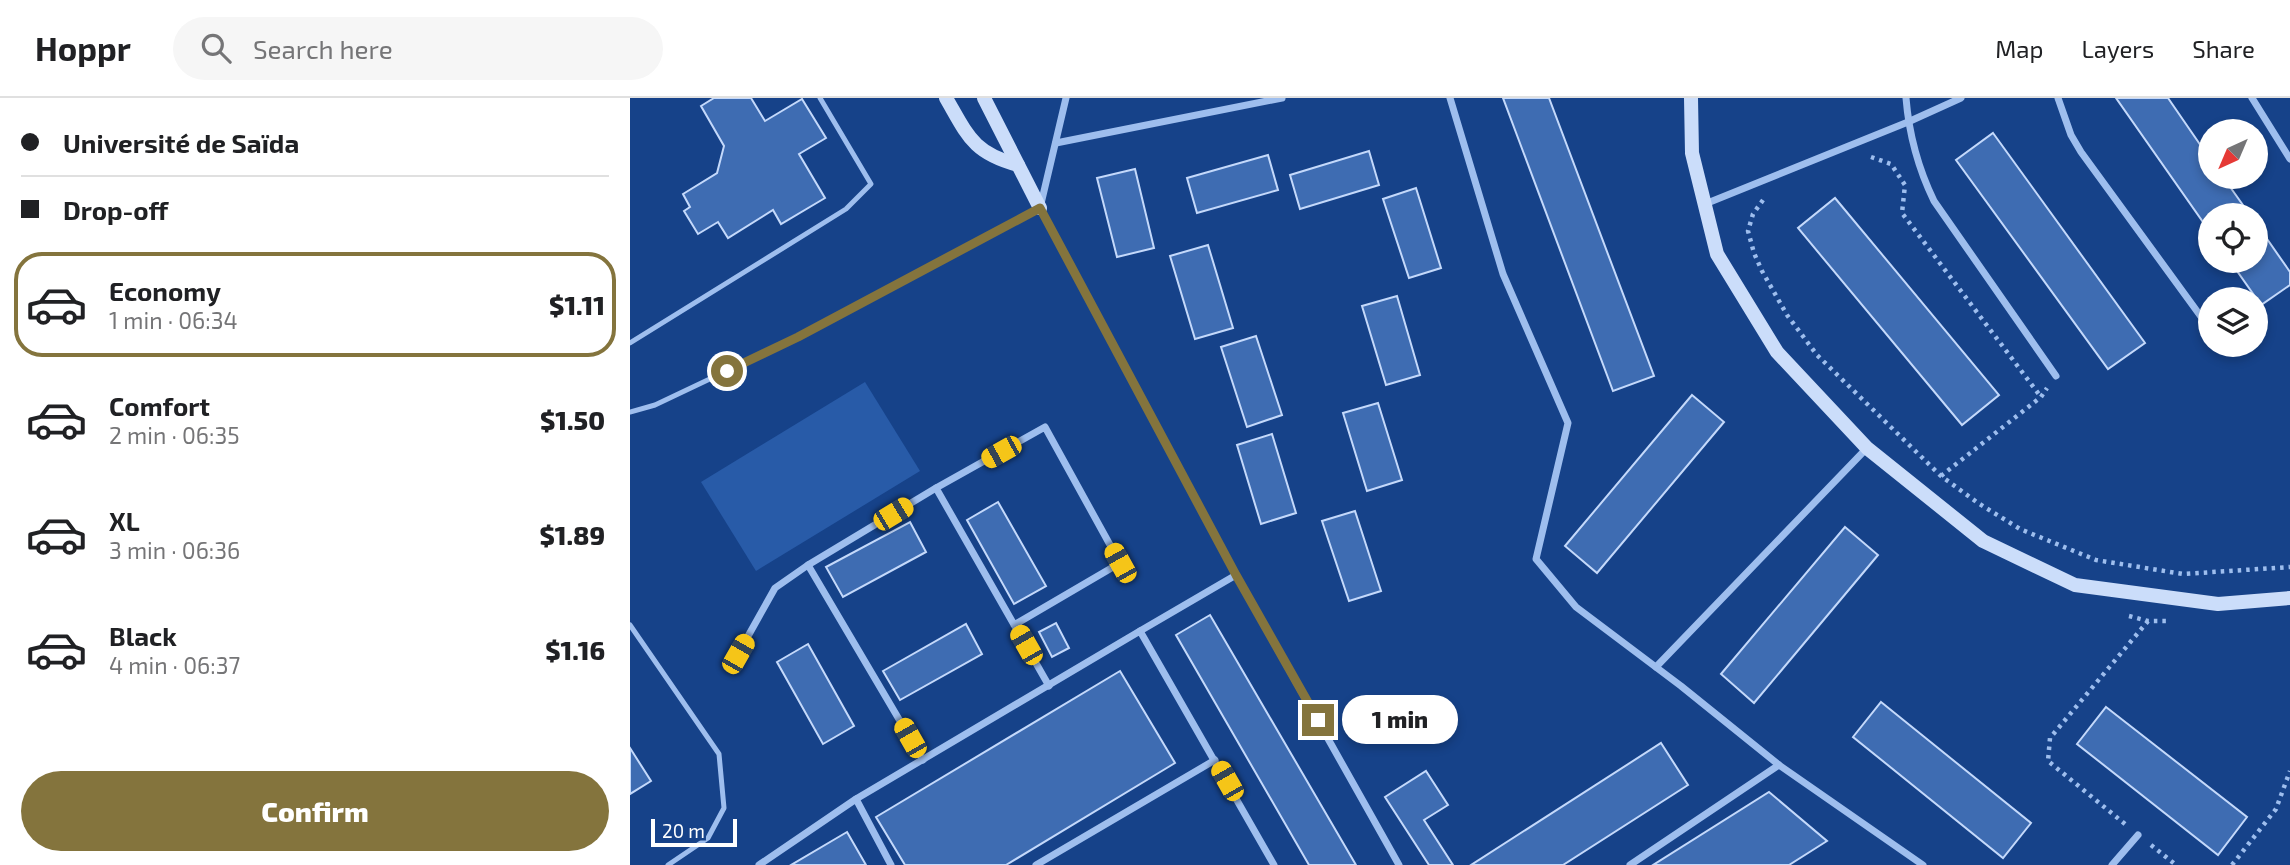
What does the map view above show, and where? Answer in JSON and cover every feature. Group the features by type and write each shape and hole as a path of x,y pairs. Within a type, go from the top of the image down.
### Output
{"main road":[{"path":"946,98 974,143 996,159 1018,165"},
{"path":"984,98 1040,208"},
{"path":"1691,98 1692,153 1717,254 1777,352 1867,448 1983,541 2075,585 2218,604 2290,598"}],"street":[{"path":"1066,98 1040,208 1236,575 1399,865"},
{"path":"1056,143 1282,98"},
{"path":"1450,98 1503,274 1568,423 1536,559 1576,607 1779,765 1923,865"},
{"path":"1906,98 1908,122 1922,176 1934,201 2056,376"},
{"path":"1705,204 1961,98"},
{"path":"2058,98 2071,135 2081,152 2198,313"},
{"path":"2252,98 2290,159"},
{"path":"738,654 775,588 808,565 936,488 1045,427 1120,563 1014,625"},
{"path":"1656,667 1867,448"},
{"path":"936,488 1049,686"},
{"path":"808,565 923,760"},
{"path":"759,865 856,799 1236,575"},
{"path":"1140,631 1274,865"},
{"path":"1037,865 1215,760"},
{"path":"1630,865 1779,765"},
{"path":"856,799 891,865"},
{"path":"2112,865 2138,835"}],"lane":[{"path":"630,343 846,209 871,184 820,98"},
{"path":"630,412 655,405 798,337 1040,208"},
{"path":"630,625 719,754 724,808 708,838 668,865"}],"path":[{"path":"1860,161 1872,157 1891,164 1905,185 1902,213 2040,397"},
{"path":"1764,199 1753,214 1748,231 1762,271 1787,315 1817,355 1941,476 2020,530 2096,560 2183,574 2290,567"},
{"path":"1941,476 2040,397 2056,376"},
{"path":"2148,621 2050,738 2048,761 2176,865"},
{"path":"2232,865 2276,809 2290,771"}],"shaded area":[{"path":"865,382 920,471 756,571 701,482"}],"building":[{"path":"714,98 751,98 765,121 802,99 826,138 799,154 825,198 781,224 773,210 728,238 718,222 698,234 684,211 690,207 683,194 717,173 724,146 701,106"},
{"path":"1503,98 1549,98 1654,376 1613,391"},
{"path":"2116,98 2168,98 2198,142 2198,189 2232,189 2241,203 2198,203 2198,215"},
{"path":"1993,133 2145,343 2108,369 1956,160"},
{"path":"1369,151 1379,185 1300,209 1290,175"},
{"path":"1268,155 1278,190 1197,213 1187,178"},
{"path":"1135,169 1154,248 1117,257 1097,178"},
{"path":"1416,188 1441,268 1409,278 1383,199"},
{"path":"1835,198 1999,395 1962,425 1798,228"},
{"path":"2268,240 2290,272 2290,285 2268,300 2268,287 2248,287 2238,273 2268,273"},
{"path":"1208,245 1233,328 1195,339 1170,256"},
{"path":"1397,296 1420,375 1386,385 1362,306"},
{"path":"1256,336 1282,415 1247,427 1221,347"},
{"path":"1692,395 1724,422 1597,573 1565,546"},
{"path":"1378,403 1402,480 1367,491 1343,413"},
{"path":"1272,434 1296,513 1261,524 1237,445"},
{"path":"998,502 1046,586 1014,604 967,520"},
{"path":"1355,511 1381,591 1349,601 1322,521"},
{"path":"910,522 926,552 843,597 826,567"},
{"path":"1845,527 1878,555 1754,703 1721,674"},
{"path":"1210,615 1356,865 1309,865 1176,635"},
{"path":"1056,623 1069,648 1052,657 1039,632"},
{"path":"966,624 982,654 900,700 883,671"},
{"path":"808,644 854,726 823,744 777,662"},
{"path":"1120,671 1175,763 1006,865 905,865 876,817"},
{"path":"1881,702 2031,823 2003,858 1853,737"},
{"path":"2106,707 2247,817 2218,855 2077,744"},
{"path":"1661,743 1688,785 1563,865 1471,865"},
{"path":"630,748 651,781 630,794"},
{"path":"1426,771 1448,805 1424,820 1453,865 1429,865 1385,797"},
{"path":"1769,792 1827,841 1789,865 1653,865"},
{"path":"847,832 866,865 791,865"}],"route":[{"path":"727,371 798,337 1040,208 1236,575 1318,720"}]}
